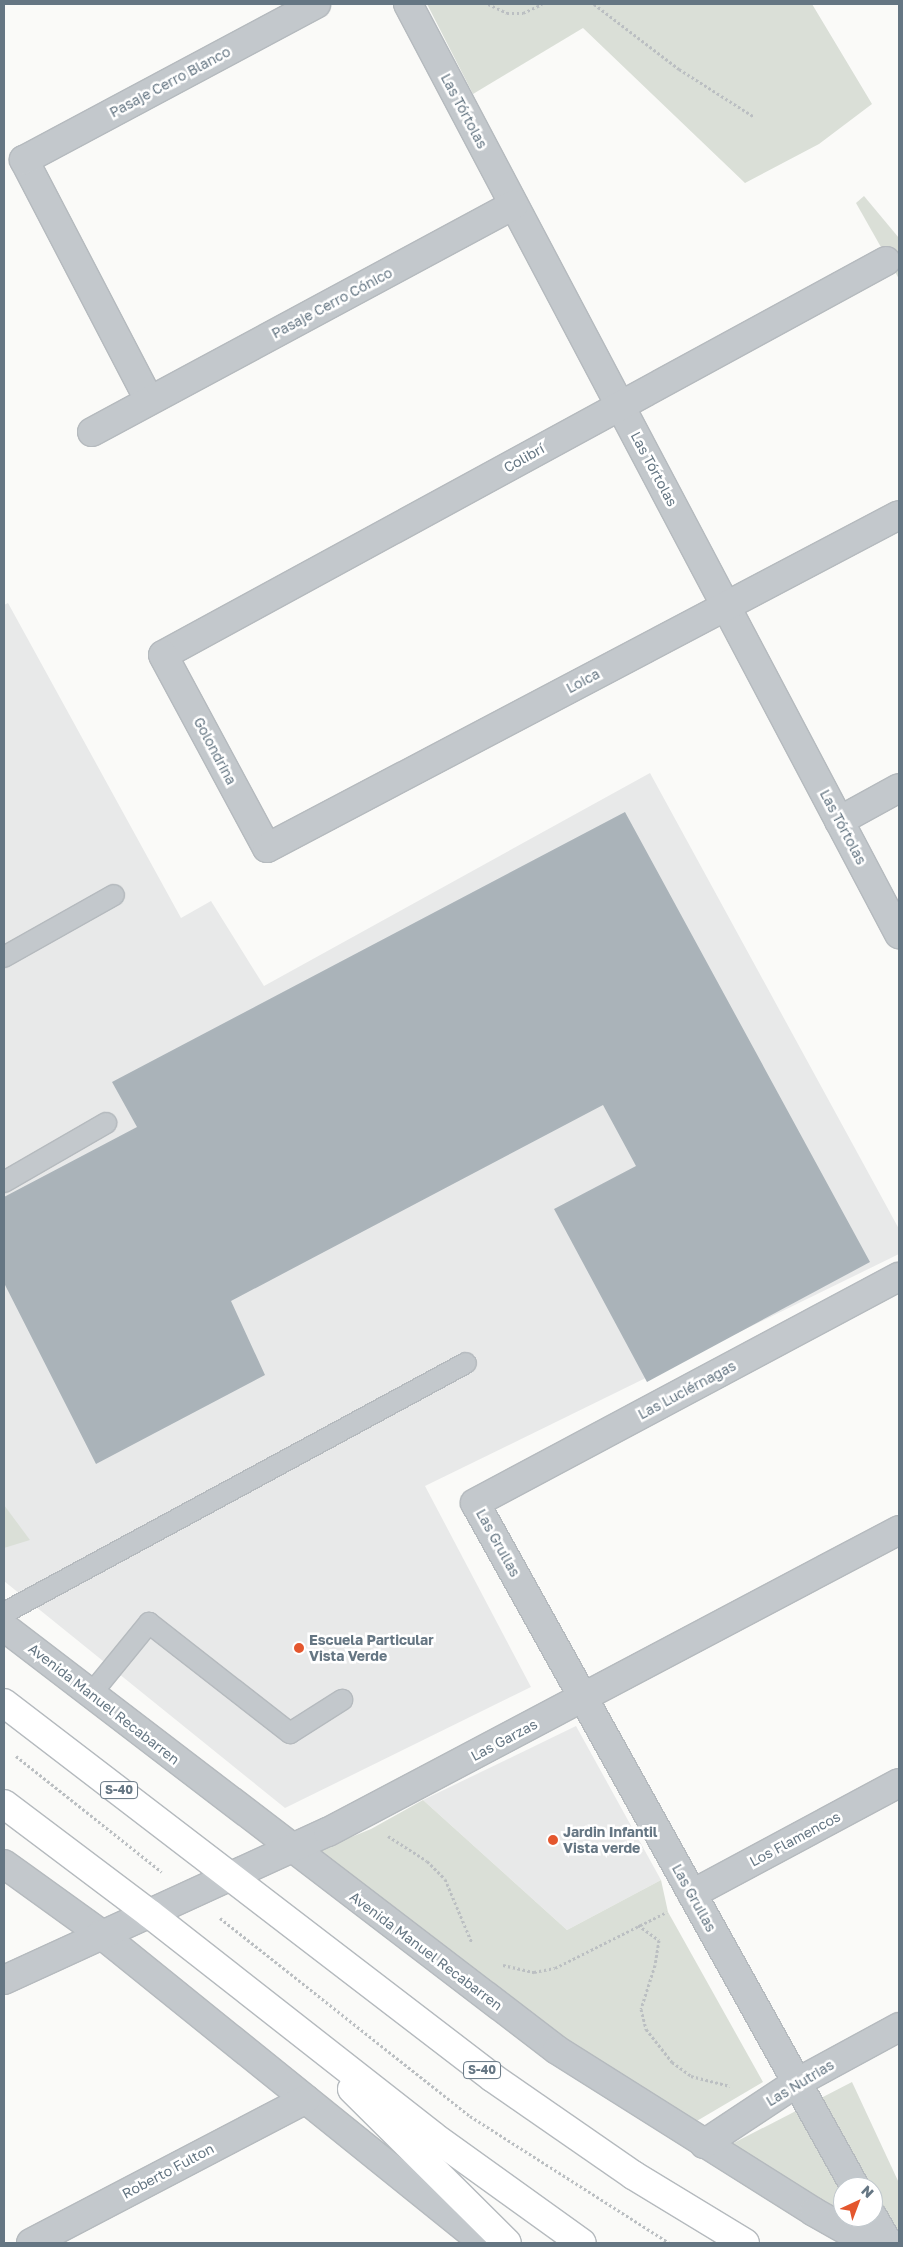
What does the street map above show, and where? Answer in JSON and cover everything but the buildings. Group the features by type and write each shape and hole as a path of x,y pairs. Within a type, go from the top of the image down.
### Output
{"main road":[{"name":"S-40","path":"4,1703 234,1876 493,2078 633,2175 745,2243"},
{"path":"4,1804 150,1914 433,2136 582,2243"},
{"path":"297,2029 382,2121 507,2243"}],"street":[{"name":"Pasaje Cerro Blanco","path":"149,400 24,160 316,4"},
{"name":"Las Tórtolas","path":"408,4 899,934"},
{"name":"Pasaje Cerro Cónico","path":"92,432 514,205"},
{"name":"Colibrí","path":"163,655 886,262"},
{"name":"Loica","path":"267,848 899,515"},
{"name":"Golondrina","path":"163,655 267,848"},
{"path":"839,821 899,788"},
{"name":"Las Luciérnagas","path":"475,1503 899,1277"},
{"name":"Las Grullas","path":"475,1503 692,1894 789,2088 849,2177"},
{"name":"Las Garzas","path":"4,1980 101,1934 192,1896 292,1850 584,1698 899,1530"},
{"name":"Avenida Manuel Recabarren","path":"4,1627 292,1850 557,2050 704,2144 869,2243"},
{"name":"Los Flamencos","path":"692,1894 899,1783"},
{"path":"8,1871 101,1934 484,2243"},
{"name":"Las Nutrias","path":"704,2144 789,2088 899,2027"},
{"name":"Roberto Fulton","path":"31,2243 306,2099"},
{"path":"879,2227 888,2243"}],"lane":[{"path":"4,956 114,896"},
{"path":"4,1182 106,1123"},
{"path":"4,1613 466,1363"},
{"path":"92,1694 149,1623 290,1733 342,1700"}],"path":[{"path":"488,4 507,13 522,13 542,4"},
{"path":"594,4 679,69 753,116"},
{"path":"12,1753 470,2116 669,2243"},
{"path":"345,1823 371,1829 397,1840 428,1861 445,1880 475,1949"},
{"path":"500,1965 534,1972 555,1968 638,1925 668,1912 692,1894"},
{"path":"638,1925 659,1940 655,1966 641,2010 646,2029 657,2045 691,2076 710,2083 789,2088"}],"shaded area":[{"path":"427,4 812,4 872,104 819,144 745,183 583,28 473,94"},
{"path":"864,196 899,238 899,279 856,203"},
{"path":"8,603 181,918 211,901 264,986 650,773 899,1229 899,1254 425,1486 531,1687 285,1808 4,1581 4,605"},
{"path":"4,1505 30,1540 4,1548"},
{"name":"Jardin Infantil Vista verde","path":"576,1726 661,1880 567,1930 423,1800"},
{"path":"423,1800 567,1930 661,1880 668,1912 763,2082 690,2125 527,2015 312,1853 371,1829"},
{"path":"852,2082 899,2183 899,2243 865,2227 883,2227 883,2177 833,2177 833,2210 722,2149"}],"place":[{"name":"Escuela Particular Vista Verde","path":"299,1648"},
{"name":"Jardin Infantil Vista verde","path":"553,1840"}]}
